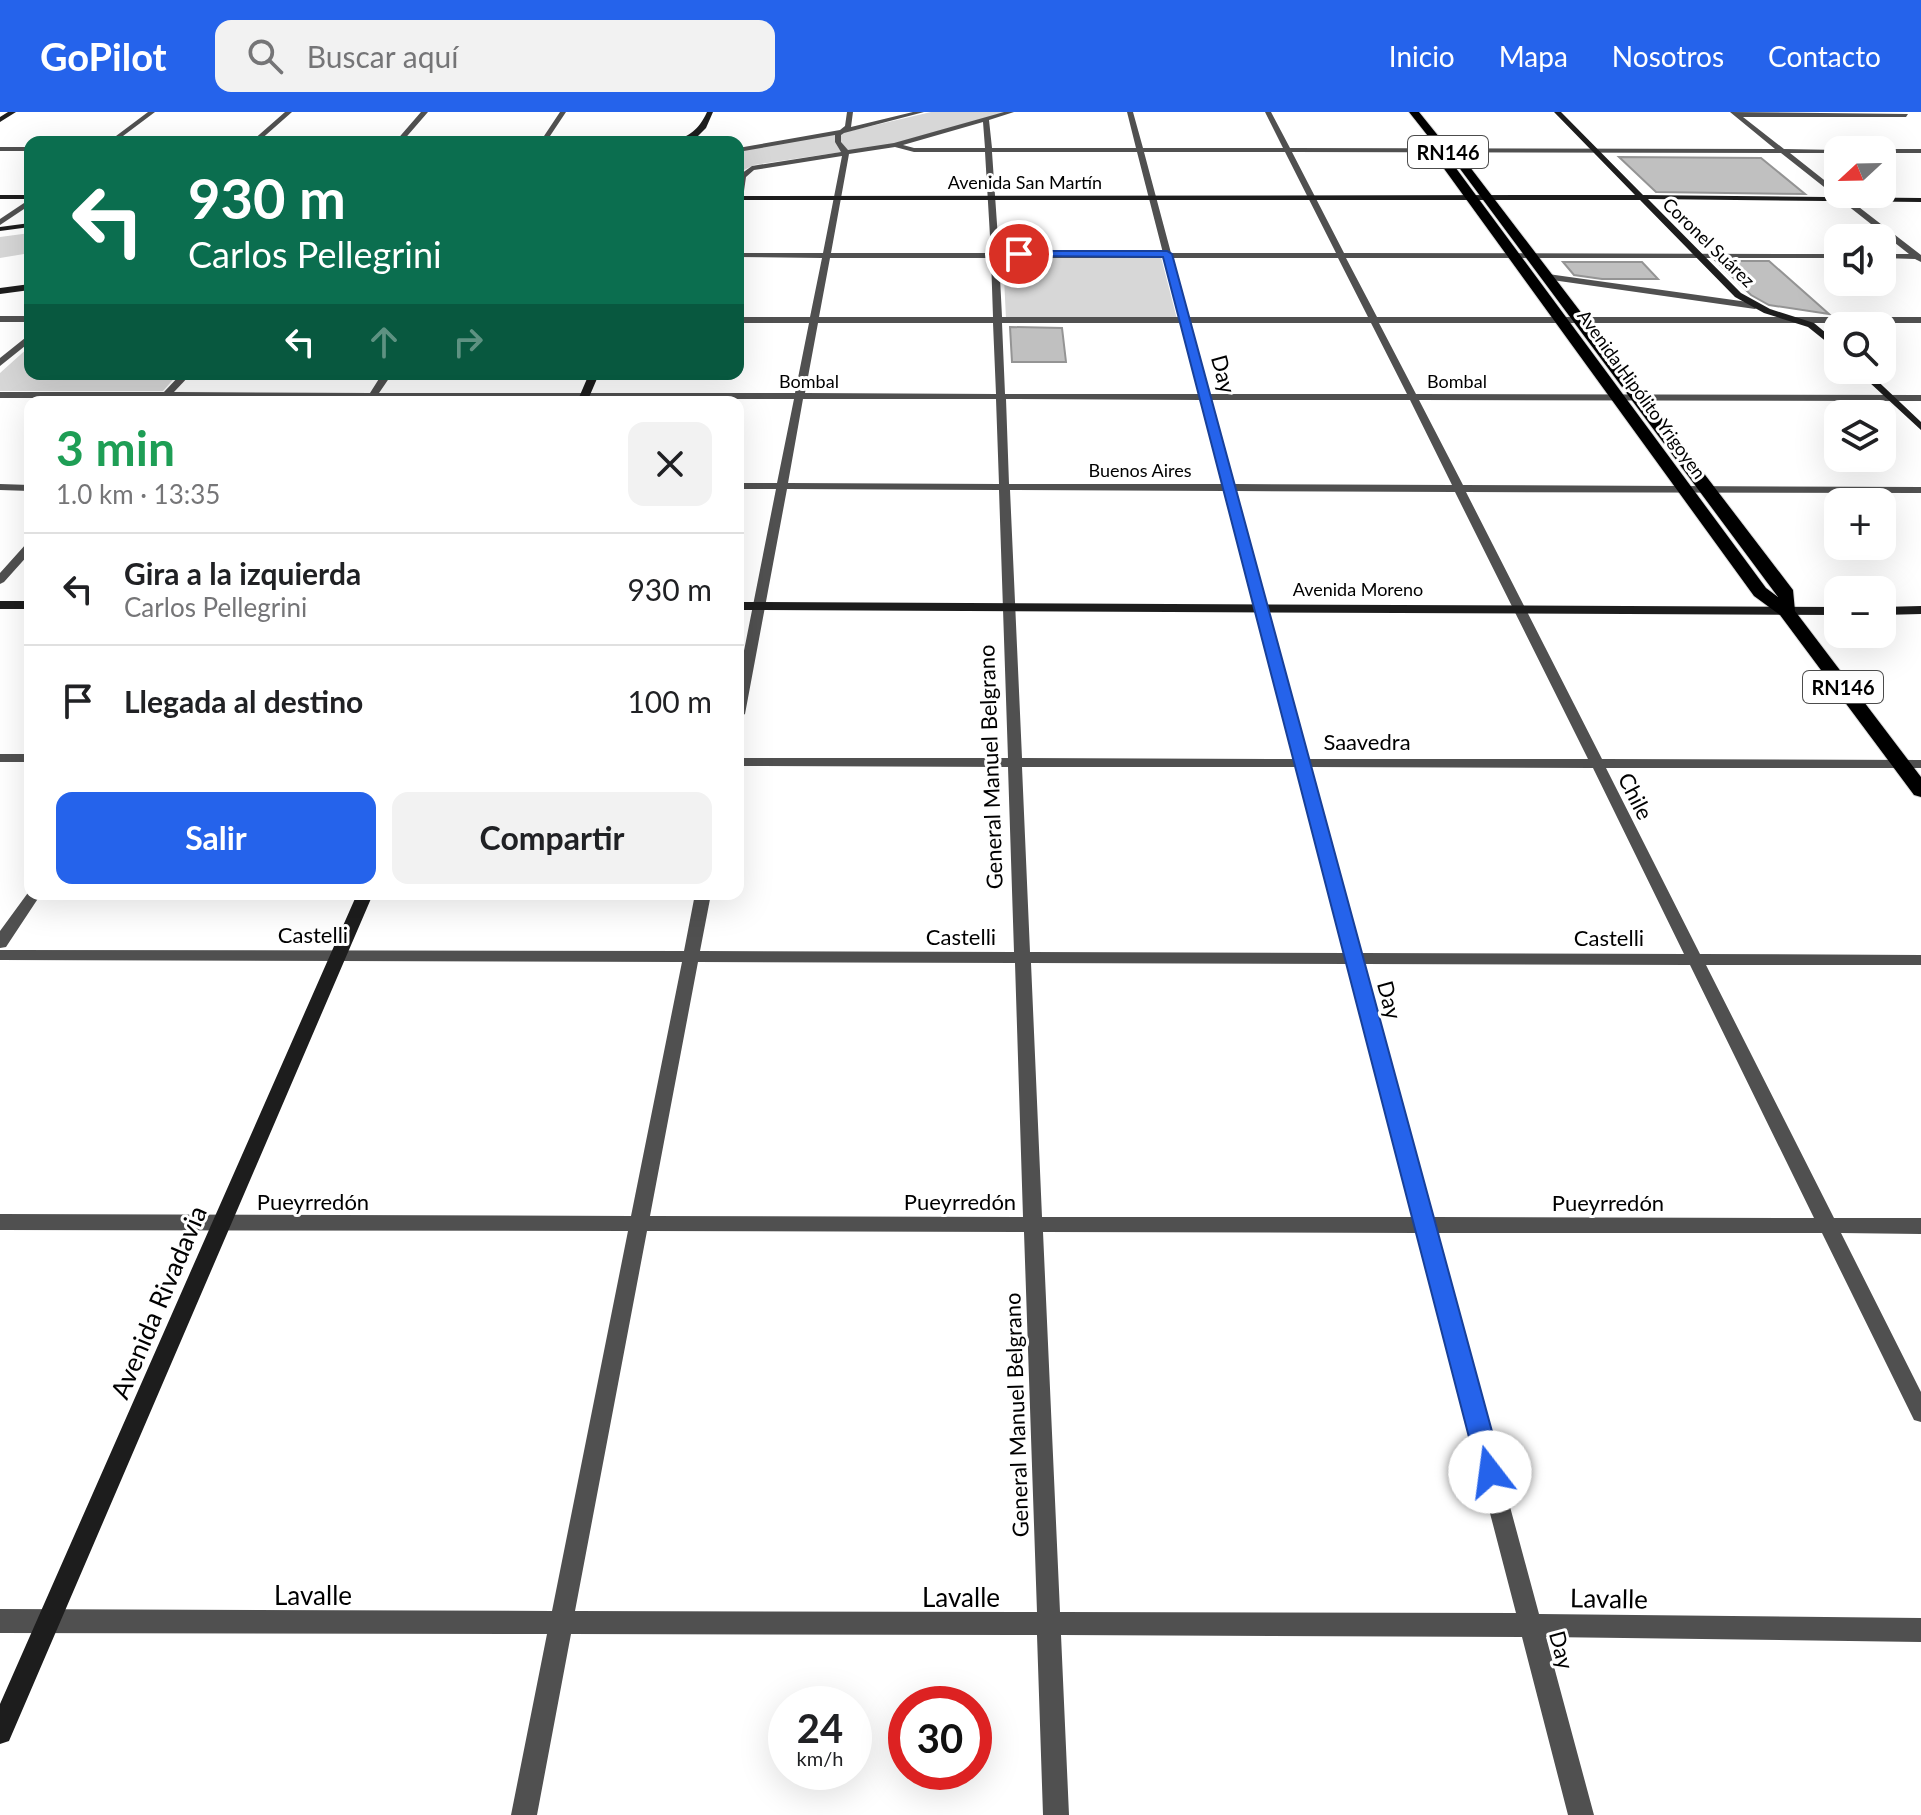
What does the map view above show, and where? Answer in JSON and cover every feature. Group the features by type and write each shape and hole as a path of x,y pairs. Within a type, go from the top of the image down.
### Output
{"highway":[{"name":"RN146","path":"1414,112 1444,150 1456,156 1488,198"},
{"name":"RN146","path":"1444,150 1441,157 1471,198"},
{"name":"Avenida Hipólito Yrigoyen","path":"1471,198 1760,592 1786,611 1910,764 1921,791"},
{"name":"Avenida Hipólito Yrigoyen","path":"1488,198 1787,594 1786,611"}],"main road":[{"path":"0,120 13,112"},
{"path":"694,136 703,128 710,112"},
{"name":"Coronel Suárez","path":"1557,112 1738,295 1755,306"},
{"path":"703,128 712,136"},
{"path":"0,197 24,199"},
{"name":"Avenida San Martín","path":"744,198 1824,200"},
{"name":"Avenida San Martín","path":"1896,200 1921,200"},
{"path":"0,229 24,226"},
{"path":"0,291 24,288"},
{"path":"1755,306 1801,320 1824,335"},
{"path":"1876,384 1921,427"},
{"path":"0,605 24,605"},
{"name":"Avenida Moreno","path":"744,606 1824,611"},
{"path":"1896,611 1921,610"},
{"name":"Avenida Rivadavia","path":"0,1732 362,900"}],"street":[{"path":"119,136 152,112"},
{"path":"261,136 289,112"},
{"path":"403,136 425,112"},
{"path":"547,136 563,112"},
{"path":"744,683 846,153 838,142 838,134 848,127 850,112"},
{"path":"744,148 809,138 921,112"},
{"path":"744,174 752,168 895,145 1011,112"},
{"name":"Day","path":"1130,112 1581,1815"},
{"name":"Chile","path":"1268,112 1520,608 1921,1413"},
{"path":"1735,114 1906,115"},
{"path":"1735,114 1824,184"},
{"name":"General Manuel Belgrano","path":"986,121 996,254 1056,1815"},
{"path":"809,138 838,142"},
{"path":"895,145 914,150 1824,151"},
{"path":"0,149 24,149"},
{"path":"1896,151 1921,151"},
{"path":"0,223 24,204"},
{"path":"1854,208 1920,258"},
{"path":"744,255 1824,256"},
{"path":"1896,257 1920,258"},
{"path":"1548,277 1755,306"},
{"path":"0,319 24,319"},
{"path":"744,320 1824,320"},
{"path":"1896,320 1921,320"},
{"path":"1896,325 1921,328"},
{"path":"0,363 24,342"},
{"path":"167,396 181,380"},
{"name":"Bombal","path":"0,395 41,396"},
{"name":"Bombal","path":"744,398 1921,398"},
{"name":"Buenos Aires","path":"744,486 1921,490"},
{"path":"0,487 24,488"},
{"path":"0,580 24,553"},
{"path":"0,758 24,758"},
{"name":"Saavedra","path":"744,762 1910,764"},
{"path":"0,943 29,900"},
{"path":"524,1815 702,900"},
{"name":"Castelli","path":"0,955 1921,960"},
{"name":"Pueyrredón","path":"0,1222 220,1225 1921,1226"},
{"name":"Lavalle","path":"0,1621 1531,1625 1921,1630"}],"shaded area":[{"path":"931,112 1006,112 889,145 754,165 744,170 744,150 850,131"},
{"path":"24,234 24,254 0,258 0,237"},
{"path":"1003,257 1161,257 1177,319 1006,319"},
{"path":"24,351 24,380 173,380 163,391 0,391 0,373"}],"building":[{"path":"1619,157 1761,158 1805,194 1656,192"},
{"path":"1716,261 1769,261 1827,312 1769,305 1751,295"},
{"path":"1563,262 1642,262 1658,279 1602,279 1574,275"},
{"path":"1010,327 1062,328 1066,362 1012,362"}],"route":[{"path":"1019,254 1167,254 1490,1472"}]}
